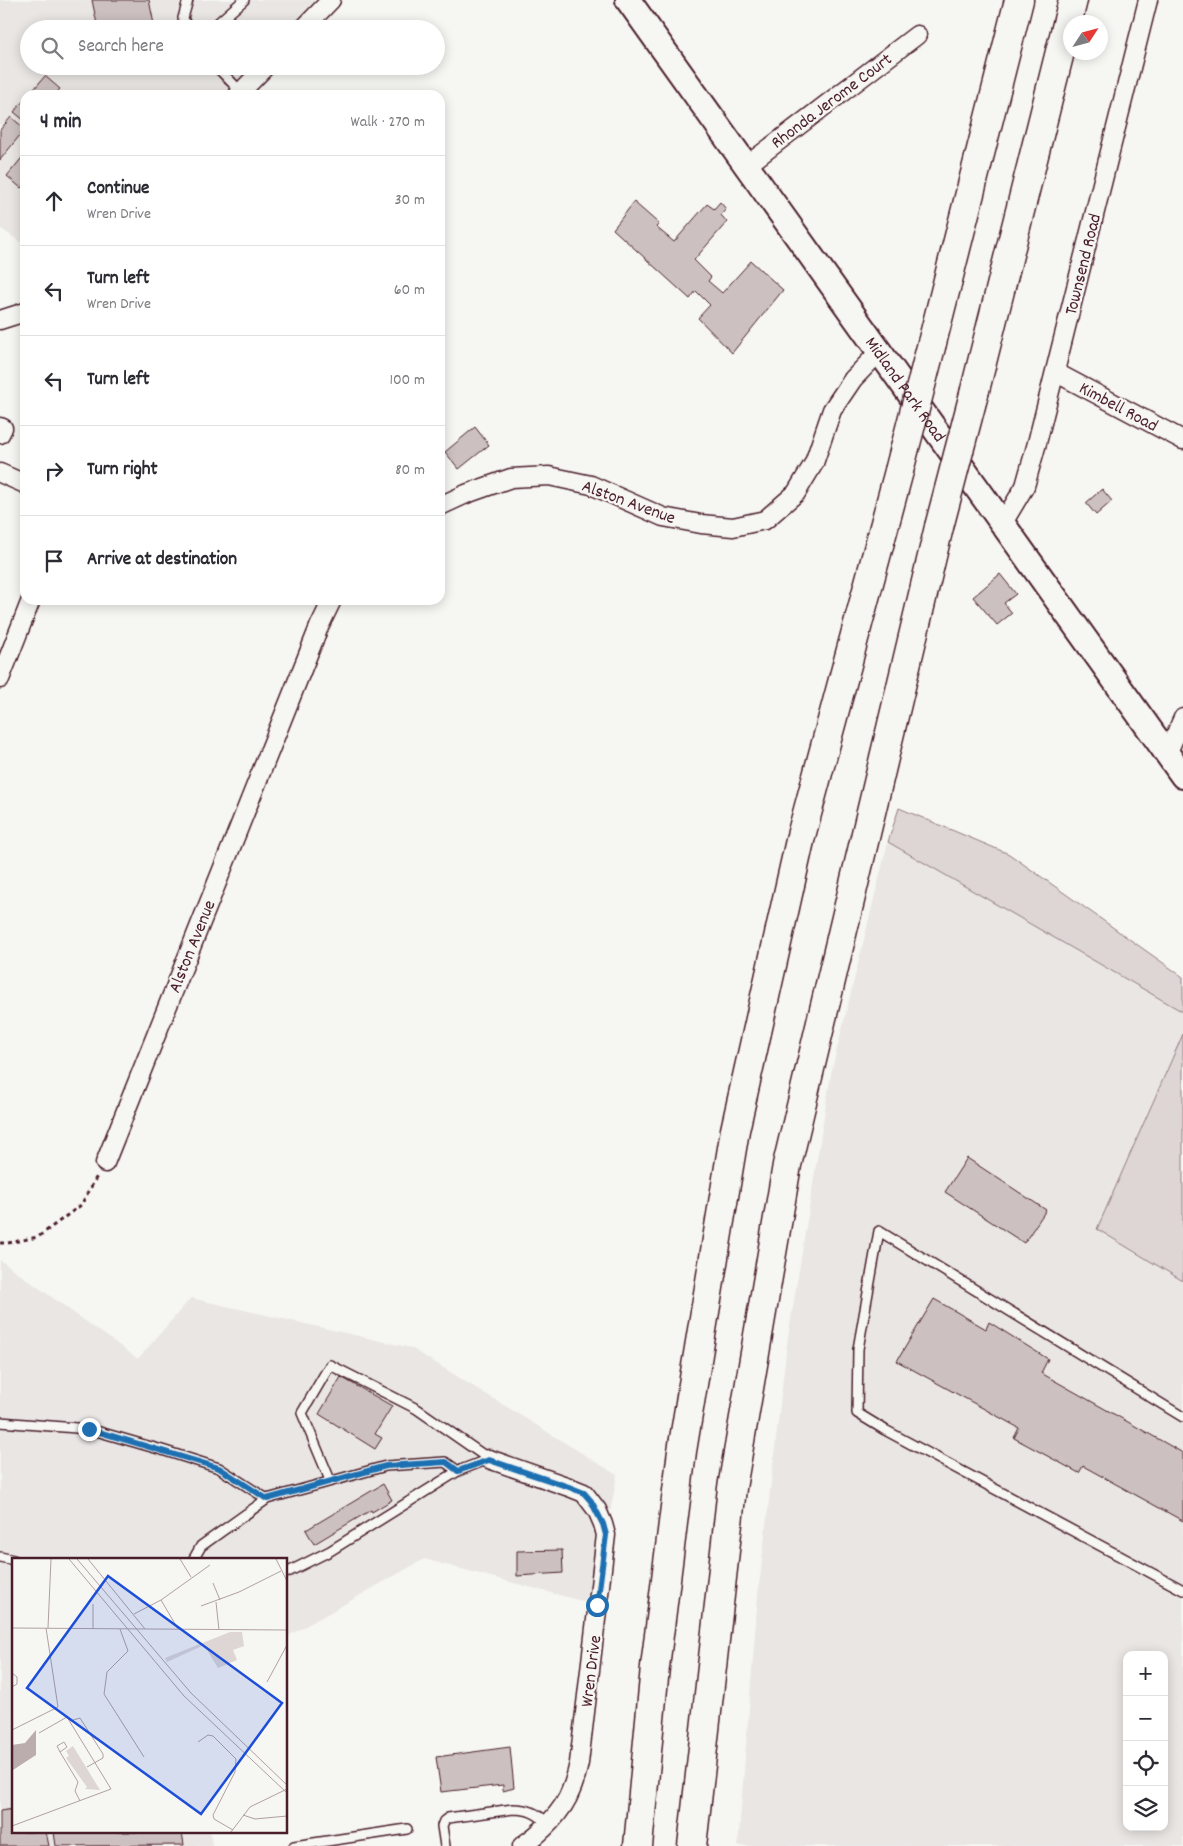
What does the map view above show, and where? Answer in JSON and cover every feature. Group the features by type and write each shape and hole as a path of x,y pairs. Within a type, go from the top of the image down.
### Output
{"highway":[{"path":"638,1846 655,1667 682,1451 735,1130 801,836 900,472 1019,0"},
{"path":"692,1846 732,1488 786,1165 940,527 1073,0"}],"street":[{"path":"312,20 331,0"},
{"name":"Midland Park Road","path":"628,0 1183,776"},
{"name":"Townsend Road","path":"1003,523 1025,486 1148,0"},
{"name":"Rhonda Jerome Court","path":"746,166 917,36"},
{"path":"243,90 257,75"},
{"path":"0,320 20,314"},
{"name":"Alston Avenue","path":"445,504 511,478 549,476 591,485 662,517 733,527 765,520 796,492 814,463 832,410 853,379 879,352"},
{"name":"Kimbell Road","path":"1055,372 1183,440"},
{"path":"0,427 3,428 0,434"},
{"path":"0,474 20,482"},
{"path":"0,679 30,605"},
{"name":"Alston Avenue","path":"105,1163 315,636 330,605"},
{"path":"1167,754 1183,718"},
{"name":"Wren Drive","path":"489,1460 584,1493 597,1510 606,1535 579,1763 571,1791 558,1811 532,1840 522,1846"}],"lane":[{"path":"184,20 188,0"},
{"path":"221,20 244,0"},
{"path":"224,75 237,90"},
{"path":"1183,1417 878,1231 858,1349 858,1413 886,1430 1183,1590"},
{"path":"330,1480 302,1413 330,1365 417,1409 489,1460"},
{"path":"0,1422 89,1429 162,1450 219,1468 267,1499"},
{"path":"288,1572 330,1551 458,1471 489,1460"},
{"path":"194,1558 200,1546 267,1499 386,1466 446,1462 458,1471"},
{"path":"445,1846 442,1826 448,1818 522,1809 534,1812 548,1823"},
{"path":"293,1846 407,1829"}],"path":[{"path":"0,1243 38,1237 81,1205 105,1163"}],"shaded area":[{"path":"0,0 331,0 312,20 20,20 20,75 257,75 243,90 20,90 20,242 0,228"},
{"path":"899,808 1009,854 1183,977 1183,1012 888,842"},
{"path":"888,842 1183,1012 1183,1034 1097,1229 1183,1281 1183,1846 738,1846 758,1596 787,1344 831,1074"},
{"path":"1183,1034 1183,1281 1097,1229"},
{"path":"0,1260 138,1359 191,1298 411,1348 617,1475 606,1535 597,1605 424,1559 288,1636 288,1558 12,1558 12,1834 210,1834 212,1846 0,1846"}],"building":[{"path":"92,0 149,0 153,20 96,20"},
{"path":"45,76 60,89 59,90 33,90"},
{"path":"20,105 20,117 14,112"},
{"path":"11,117 20,125 20,135 0,160 0,130"},
{"path":"20,160 20,187 7,176"},
{"path":"634,202 659,224 656,227 674,242 707,204 714,209 720,202 726,209 721,215 727,222 694,260 711,277 708,281 722,293 751,261 783,290 732,353 698,318 710,305 696,291 690,299 613,229"},
{"path":"475,427 489,445 459,469 445,452"},
{"path":"1102,489 1112,501 1096,515 1086,503"},
{"path":"1000,574 1016,594 1004,603 1012,613 997,625 973,597"},
{"path":"967,1158 1046,1210 1024,1243 945,1192"},
{"path":"934,1299 986,1329 989,1322 1048,1359 1041,1373 1183,1453 1183,1521 1083,1466 1079,1473 1014,1438 1019,1428 897,1361"},
{"path":"341,1377 392,1406 375,1434 382,1438 375,1449 319,1414"},
{"path":"383,1484 392,1500 372,1512 371,1510 314,1544 306,1530"},
{"path":"562,1550 563,1573 517,1576 517,1551"},
{"path":"510,1747 514,1788 503,1791 503,1785 441,1792 436,1757"},
{"path":"12,1809 12,1834 46,1834 49,1846 0,1846 0,1811"},
{"path":"54,1834 182,1834 184,1845 56,1846"}],"route":[{"path":"89,1429 219,1468 267,1499 354,1473 386,1466 446,1462 458,1471 489,1460 569,1487 584,1493 591,1501 597,1510 606,1535 597,1605"}]}
